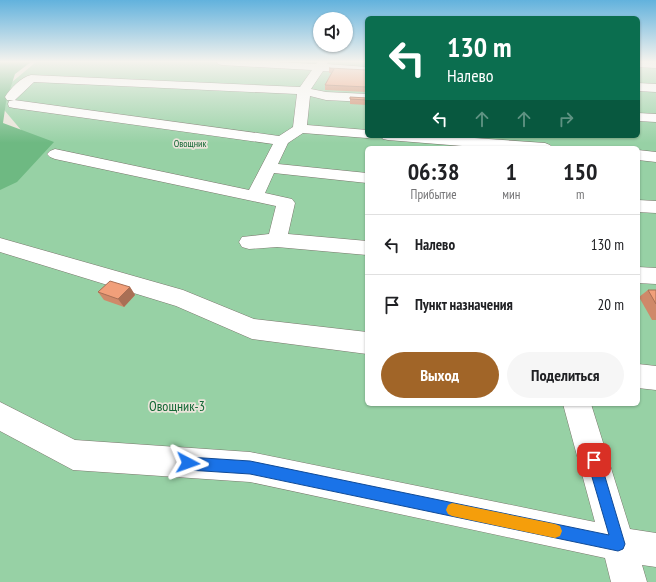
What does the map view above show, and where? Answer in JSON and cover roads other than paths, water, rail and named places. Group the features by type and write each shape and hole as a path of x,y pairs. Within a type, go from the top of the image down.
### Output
{"lane":[{"path":"18,89 13,94 12,101 282,141"},
{"path":"265,89 304,91 326,96 365,98"},
{"path":"300,129 304,91"},
{"path":"640,117 656,118"},
{"path":"254,197 282,141 300,129 365,134"},
{"path":"420,138 528,146"},
{"path":"55,154 286,203 277,240"},
{"path":"640,155 656,157"},
{"path":"268,168 365,178"},
{"path":"640,206 656,207"},
{"path":"249,242 277,240 365,248"},
{"path":"0,244 183,299 252,329 365,343"},
{"path":"640,275 656,276"},
{"path":"640,376 656,378"},
{"path":"578,406 629,582"},
{"path":"0,416 72,455 250,468 618,544 656,550"}],"park label":[{"name":"Овощник","path":"190,143"},
{"name":"Овощник-3","path":"177,406"}]}
